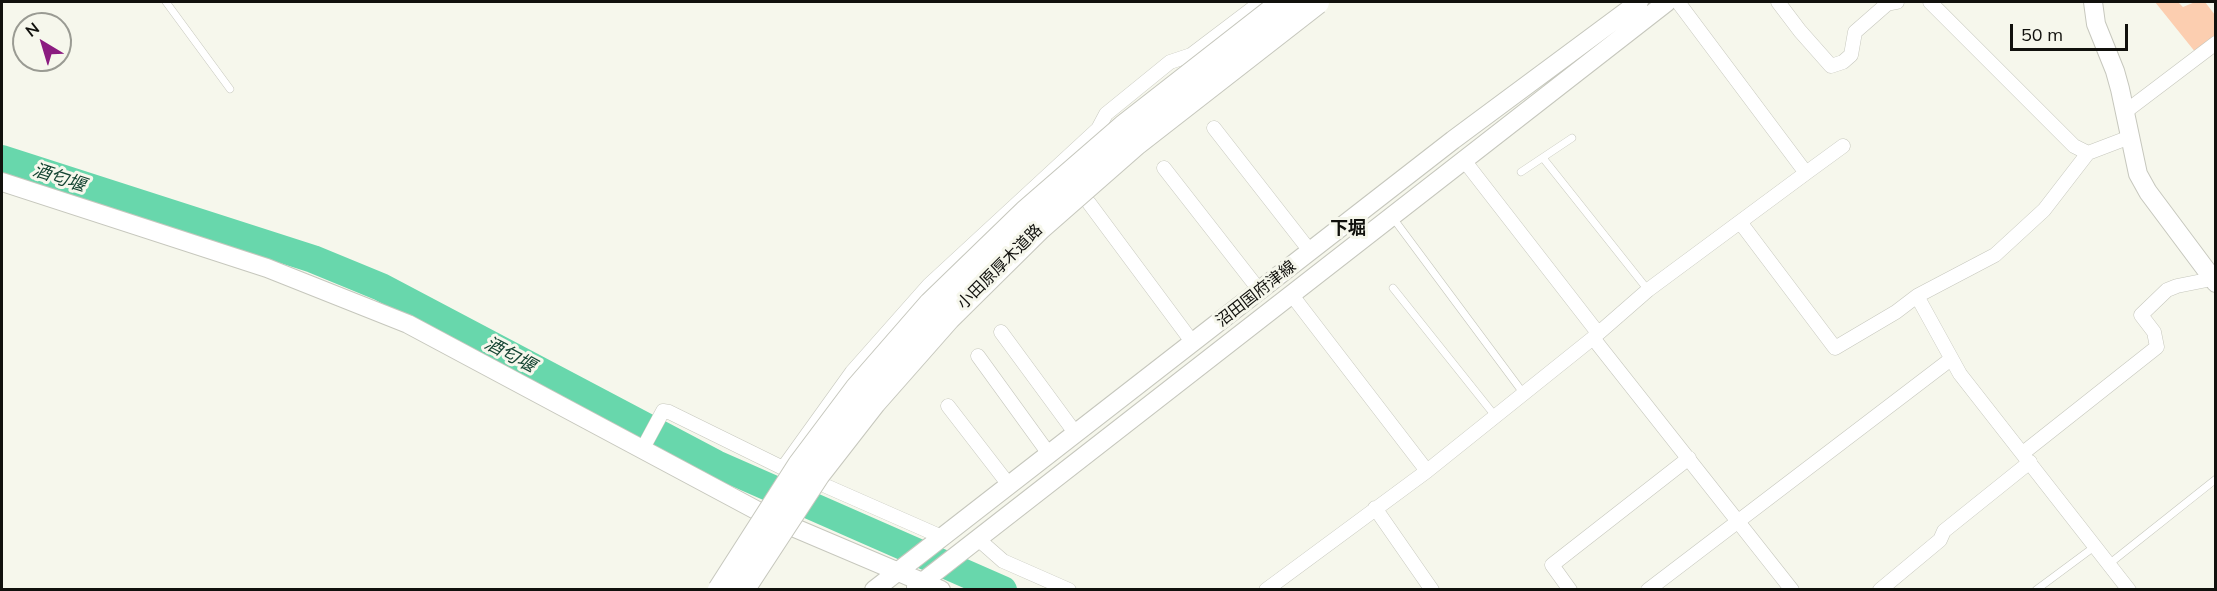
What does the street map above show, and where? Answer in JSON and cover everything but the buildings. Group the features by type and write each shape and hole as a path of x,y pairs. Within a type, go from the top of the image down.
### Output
{"highway":[{"name":"小田原厚木道路","path":"720,590 807,456 857,389 931,304 1026,212 1124,127 1284,2"},
{"name":"小田原厚木道路","path":"742,590 818,474 874,402 948,318 1039,228 1136,143 1317,2"}],"main road":[{"name":"沼田国府津線","path":"874,590 1453,140 1639,2"},
{"name":"沼田国府津線","path":"926,584 978,539 1666,2"},
{"path":"2093,2 2096,24 2115,71 2126,111 2138,174 2148,192 2214,281"},
{"path":"2,182 267,268 408,324 769,517 901,569 926,584"}],"street":[{"path":"783,468 852,372 929,285 1098,129 1106,114 1170,62 1191,55 1261,2"},
{"path":"1678,2 1806,172"},
{"path":"1778,2 1800,31 1832,66 1844,62 1851,55 1855,32 1887,4 1897,2"},
{"path":"1930,2 2056,130 2074,146 2088,153"},
{"path":"2126,111 2216,43"},
{"path":"1214,128 1310,251"},
{"path":"1740,222 1835,348 1896,312 1917,296 1995,255 2044,210 2088,153 2130,136"},
{"path":"1266,590 1496,417 1596,336 1648,290 1843,146"},
{"path":"1463,159 1792,590"},
{"path":"1164,168 1260,291"},
{"path":"1089,203 1193,343"},
{"path":"1880,590 1940,540 1944,531 2026,457 2157,347 2154,332 2141,315 2167,290 2177,286 2214,281"},
{"path":"1291,294 1426,471"},
{"path":"1917,296 1960,374 2129,590"},
{"path":"1001,332 1076,434"},
{"path":"978,356 1049,454"},
{"path":"1648,590 1951,359"},
{"path":"948,406 1009,485"},
{"path":"642,450 663,411 669,412 937,540"},
{"path":"1570,590 1552,566 1689,458"},
{"path":"1375,508 1432,590"},
{"path":"978,539 1003,561 1069,590"}],"lane":[{"path":"166,2 230,88"},
{"path":"1521,172 1572,138"},
{"path":"1543,158 1648,290"},
{"path":"1392,216 1524,394"},
{"path":"1393,288 1496,417"},
{"path":"2109,564 2216,479"},
{"path":"2036,590 2094,547"}],"shaded area":[{"path":"2155,2 2178,2 2183,7 2195,2 2205,2 2215,15 2215,36 2196,53"}],"waterway":[{"name":"酒匂堰","path":"2,159 313,259 381,287 716,464 1003,590"}],"district":[{"name":"下堀","path":"1348,229"}]}
